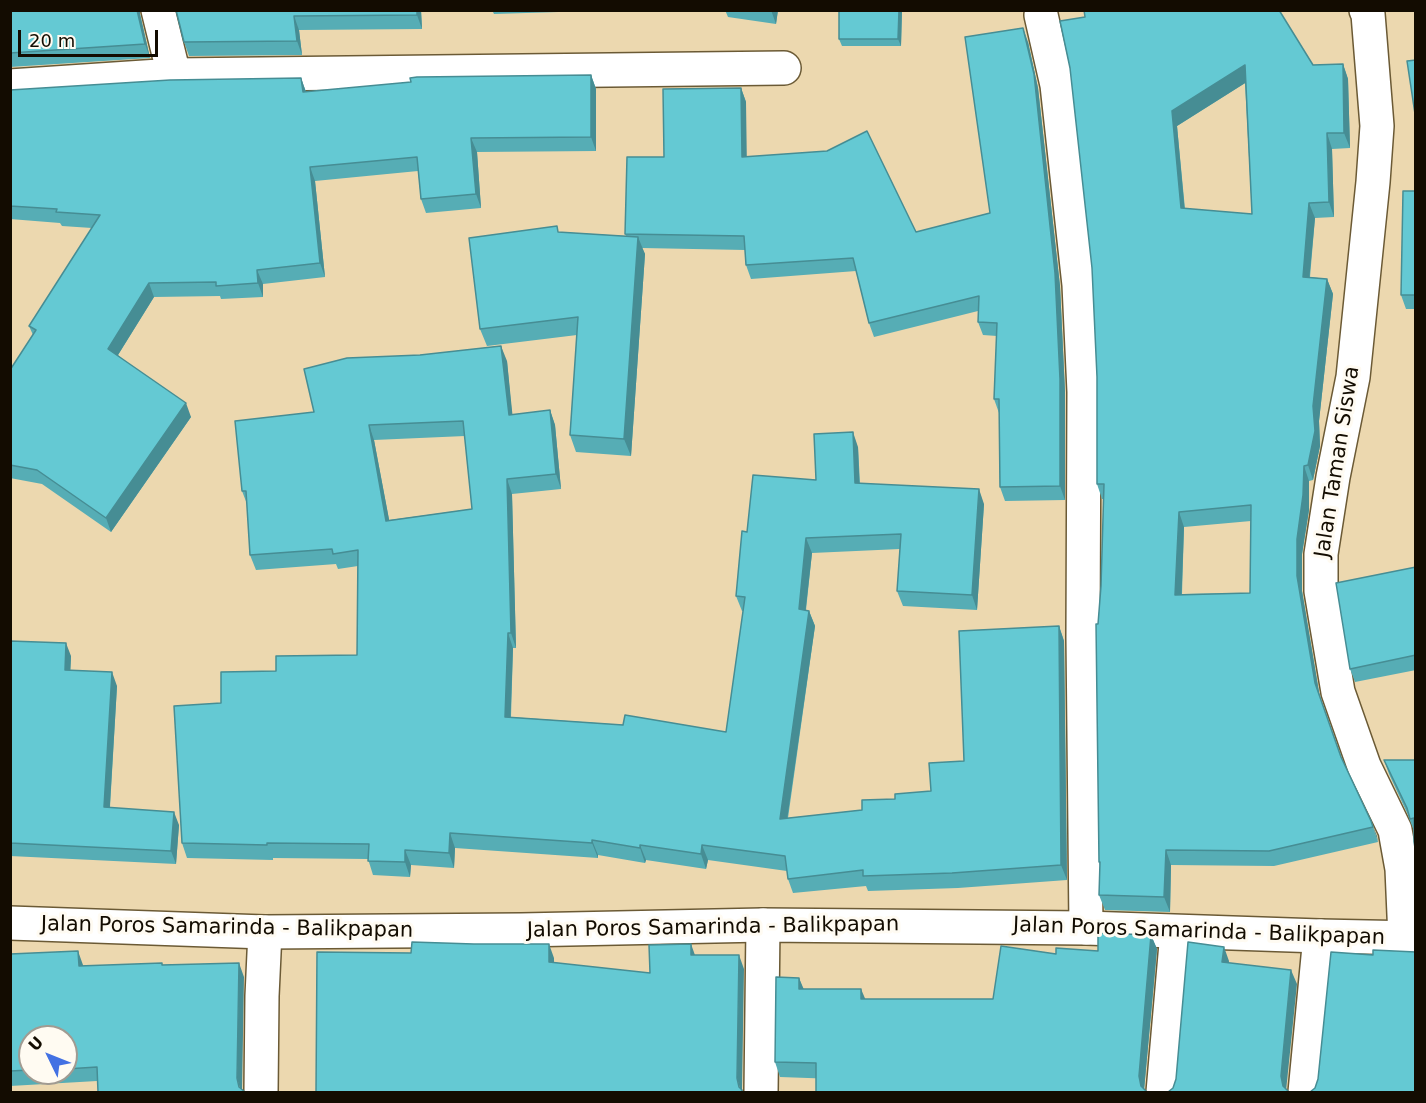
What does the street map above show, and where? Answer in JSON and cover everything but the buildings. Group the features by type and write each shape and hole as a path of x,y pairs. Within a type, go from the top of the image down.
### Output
{"main road":[{"path":"158,10 174,75"},
{"name":"Jalan Taman Siswa","path":"1369,12 1377,126 1373,182 1353,376 1333,477 1321,554 1322,591 1338,692 1364,766 1395,830 1410,938"},
{"path":"1041,15 1057,85 1081,320 1084,392 1083,637 1086,928"},
{"path":"10,86 174,75 784,68"},
{"name":"Jalan Poros Samarinda - Balikpapan","path":"10,923 265,932 763,925 1086,928 1410,938"},
{"path":"761,1092 763,925"},
{"path":"261,1092 265,932"},
{"path":"1163,1092 1177,932"},
{"path":"1305,1092 1320,936"}]}
